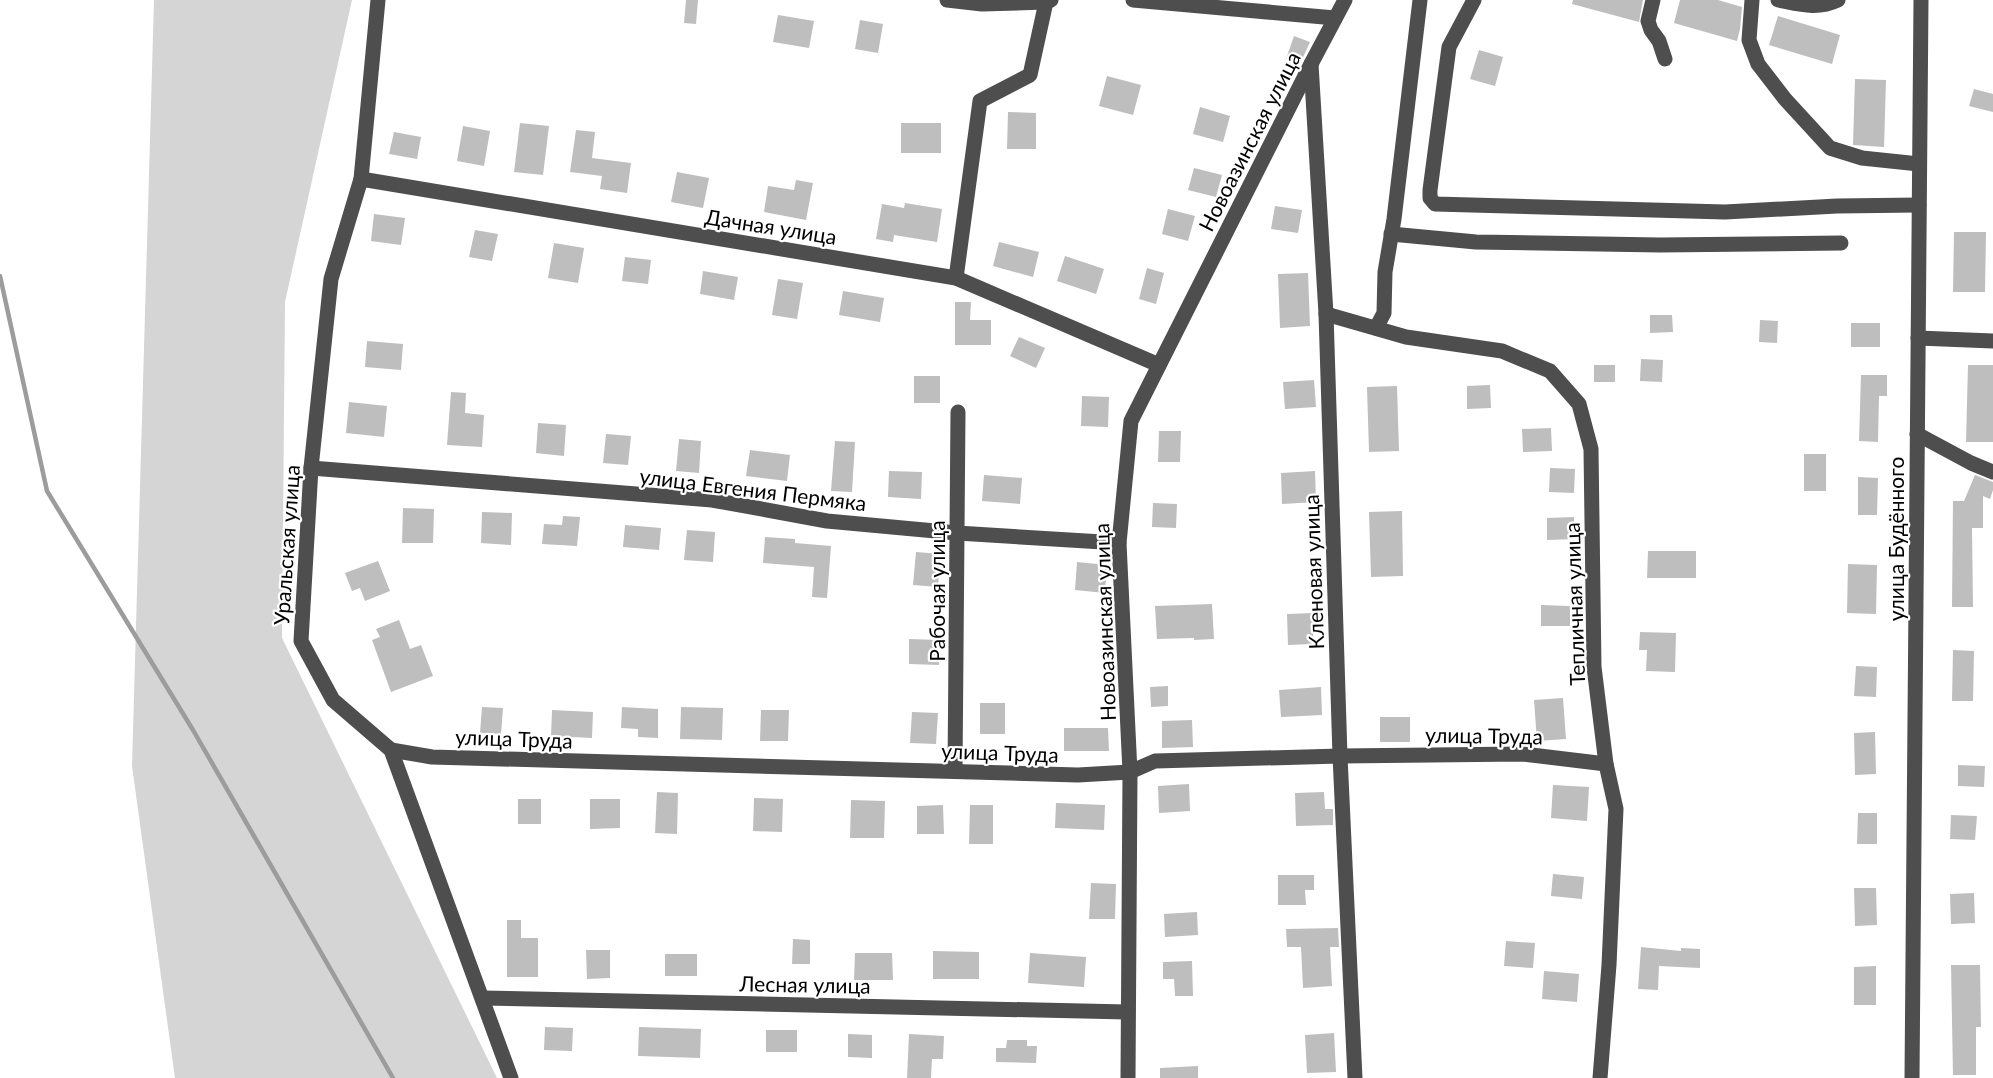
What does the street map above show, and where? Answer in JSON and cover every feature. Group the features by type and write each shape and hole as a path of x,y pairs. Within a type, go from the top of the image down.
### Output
{"street":[{"name":"Уральская улица","path":"378,0 361,179 331,279 311,468 301,641 333,700 391,750 511,1078"},
{"path":"947,0 982,4 1048,1 1030,75 980,101 956,278"},
{"path":"1133,0 1335,18"},
{"name":"Новоазинская улица","path":"1128,1078 1130,772 1119,543 1131,421 1345,0"},
{"path":"1376,328 1384,313 1385,272 1420,0"},
{"path":"1474,0 1449,47 1430,190 1430,198 1435,204 1725,212 1837,206 1919,205"},
{"path":"1653,0 1648,21 1659,41 1665,59"},
{"path":"1752,0 1749,40 1758,64 1785,99 1830,148 1862,158 1919,164"},
{"path":"1778,0 1813,7 1838,0"},
{"name":"улица Будённого","path":"1912,1078 1921,0"},
{"name":"Кленовая улица","path":"1311,64 1326,314 1340,756 1355,1078"},
{"name":"Дачная улица","path":"361,179 956,278 1158,365"},
{"path":"1391,234 1476,242 1660,245 1841,243"},
{"name":"Тепличная улица","path":"1326,314 1406,337 1502,351 1550,371 1579,404 1591,449 1594,667 1606,764 1616,809 1609,965 1599,1078"},
{"path":"1918,338 1993,341"},
{"name":"Рабочая улица","path":"955,771 958,412"},
{"path":"1917,434 1993,472"},
{"name":"улица Евгения Пермяка","path":"311,468 712,500 826,521 957,533 1119,543"},
{"name":"улица Труда","path":"391,750 432,757 1078,775 1130,772 1155,761 1340,756 1523,754 1606,764"},
{"name":"Лесная улица","path":"482,998 1128,1012"}],"shaded area":[{"path":"154,0 352,0 285,302 282,638 497,1078 175,1078 132,766"}],"building":[{"path":"686,0 698,0 696,24 684,23"},
{"path":"1573,0 1643,0 1639,22 1572,4"},
{"path":"1680,0 1718,0 1742,7 1737,41 1674,23"},
{"path":"778,15 814,21 809,48 773,42"},
{"path":"1778,16 1840,35 1832,64 1769,45"},
{"path":"860,20 883,24 878,53 855,49"},
{"path":"1294,36 1310,42 1300,64 1286,59"},
{"path":"1479,50 1503,57 1495,86 1470,79"},
{"path":"1107,76 1141,85 1133,115 1099,106"},
{"path":"1855,79 1886,80 1884,147 1853,145"},
{"path":"1974,89 1993,94 1993,112 1969,106"},
{"path":"1200,107 1230,116 1223,142 1193,134"},
{"path":"1008,112 1036,113 1036,149 1007,149"},
{"path":"520,123 549,126 543,175 514,172"},
{"path":"901,123 941,123 941,153 901,153"},
{"path":"463,126 490,131 484,166 457,161"},
{"path":"576,130 595,132 592,158 631,163 627,193 600,189 602,176 570,172"},
{"path":"394,132 421,137 417,159 389,154"},
{"path":"1194,168 1222,175 1216,197 1188,190"},
{"path":"677,172 709,178 703,208 671,202"},
{"path":"796,180 813,183 806,220 764,212 768,186 794,190"},
{"path":"905,203 942,209 937,242 894,235 893,242 876,239 882,204 904,208"},
{"path":"1275,206 1302,210 1298,233 1271,229"},
{"path":"1168,209 1195,216 1188,241 1162,234"},
{"path":"374,214 405,218 401,245 371,241"},
{"path":"475,230 498,234 492,261 469,257"},
{"path":"1954,232 1986,232 1985,292 1953,292"},
{"path":"999,242 1039,252 1033,277 993,266"},
{"path":"554,243 584,248 578,283 548,278"},
{"path":"1065,256 1104,269 1096,294 1057,281"},
{"path":"625,257 651,260 648,284 622,281"},
{"path":"1147,268 1164,273 1156,304 1139,299"},
{"path":"703,271 738,277 734,300 700,294"},
{"path":"1308,273 1310,326 1280,328 1278,274"},
{"path":"778,279 803,283 797,319 772,315"},
{"path":"843,291 884,298 880,322 839,315"},
{"path":"955,302 971,302 970,320 991,320 991,345 955,345"},
{"path":"1650,315 1672,315 1673,332 1650,333"},
{"path":"1760,320 1778,321 1777,343 1759,342"},
{"path":"1851,323 1880,323 1880,347 1851,347"},
{"path":"1019,337 1045,348 1036,368 1010,356"},
{"path":"367,341 403,344 401,370 365,367"},
{"path":"1641,359 1663,360 1662,382 1640,381"},
{"path":"1594,365 1615,365 1615,382 1594,382"},
{"path":"1968,365 1993,365 1993,442 1966,442"},
{"path":"1861,375 1887,375 1887,396 1879,396 1878,442 1859,441"},
{"path":"914,376 940,376 940,403 914,403"},
{"path":"1314,380 1316,407 1285,409 1283,382"},
{"path":"1490,385 1491,408 1467,409 1467,386"},
{"path":"1397,386 1399,451 1369,452 1367,387"},
{"path":"451,392 466,393 465,413 484,415 482,447 447,445"},
{"path":"1082,396 1109,397 1108,427 1081,426"},
{"path":"349,402 387,406 384,437 346,433"},
{"path":"538,423 566,425 564,456 536,453"},
{"path":"1551,428 1552,451 1523,452 1522,429"},
{"path":"1159,431 1181,431 1180,462 1158,462"},
{"path":"606,434 631,436 628,465 603,463"},
{"path":"679,439 701,441 699,473 676,471"},
{"path":"835,441 855,442 852,492 831,491"},
{"path":"750,450 790,455 787,481 746,476"},
{"path":"1804,454 1826,454 1826,491 1804,491"},
{"path":"1550,468 1575,469 1574,493 1549,492"},
{"path":"889,471 922,472 921,499 888,497"},
{"path":"1315,471 1316,502 1282,504 1281,473"},
{"path":"984,475 1022,478 1020,504 982,501"},
{"path":"1975,475 1993,482 1993,490 1990,499 1983,496 1983,528 1972,528 1973,607 1952,607 1953,501 1964,501"},
{"path":"1858,477 1878,478 1877,515 1858,515"},
{"path":"1153,503 1177,504 1176,528 1152,527"},
{"path":"403,508 434,509 433,543 402,543"},
{"path":"1402,511 1403,576 1371,577 1369,512"},
{"path":"482,512 512,513 511,545 481,543"},
{"path":"563,516 580,517 577,546 542,544 544,524 562,525"},
{"path":"1574,517 1575,539 1547,540 1547,518"},
{"path":"625,525 661,528 659,550 623,547"},
{"path":"687,530 715,532 713,562 684,560"},
{"path":"765,537 795,539 795,543 831,546 827,598 812,597 814,567 763,563"},
{"path":"1648,551 1696,551 1696,578 1647,578"},
{"path":"916,552 940,554 938,587 913,585"},
{"path":"378,561 390,591 365,601 360,588 352,591 345,573"},
{"path":"1077,562 1107,565 1105,593 1075,590"},
{"path":"1848,564 1877,565 1876,614 1847,613"},
{"path":"1212,604 1214,639 1157,639 1155,606"},
{"path":"1541,605 1570,606 1570,626 1541,626"},
{"path":"1313,613 1313,644 1288,645 1287,614"},
{"path":"399,620 410,649 421,645 433,676 391,692 372,640 380,637 376,629"},
{"path":"1640,632 1676,633 1675,672 1646,671 1647,650 1639,650"},
{"path":"909,639 939,640 939,665 909,664"},
{"path":"1953,650 1974,651 1973,701 1952,701"},
{"path":"1856,666 1877,667 1876,697 1854,696"},
{"path":"1168,686 1168,706 1151,707 1150,687"},
{"path":"1321,687 1322,715 1281,717 1279,690"},
{"path":"1563,698 1566,739 1537,741 1534,700"},
{"path":"980,703 1005,703 1005,734 980,734"},
{"path":"482,707 503,708 501,734 480,733"},
{"path":"622,707 658,709 658,738 638,737 638,729 621,728"},
{"path":"681,707 723,708 722,740 680,739"},
{"path":"552,710 593,712 592,738 551,736"},
{"path":"761,710 789,710 788,741 760,741"},
{"path":"912,712 938,713 936,744 910,743"},
{"path":"1380,717 1410,717 1410,742 1380,742"},
{"path":"1192,720 1193,747 1162,748 1162,721"},
{"path":"1064,728 1108,728 1109,751 1064,751"},
{"path":"1875,732 1876,774 1855,775 1854,733"},
{"path":"1958,765 1985,766 1984,787 1958,786"},
{"path":"1189,784 1190,811 1159,813 1158,786"},
{"path":"1553,785 1589,787 1587,821 1551,818"},
{"path":"657,792 678,793 677,834 655,833"},
{"path":"1324,792 1325,809 1333,809 1333,825 1296,826 1295,793"},
{"path":"754,798 783,799 782,832 753,831"},
{"path":"518,799 541,799 541,824 518,824"},
{"path":"590,799 620,799 620,828 590,829"},
{"path":"851,800 885,801 884,838 850,838"},
{"path":"1056,803 1105,805 1104,830 1055,828"},
{"path":"943,805 944,834 917,834 917,806"},
{"path":"970,805 993,805 993,844 969,844"},
{"path":"1858,813 1877,813 1877,844 1857,844"},
{"path":"1951,815 1977,816 1975,840 1950,839"},
{"path":"1553,874 1584,877 1582,899 1551,896"},
{"path":"1278,875 1314,875 1314,890 1305,890 1306,905 1278,905"},
{"path":"1091,883 1116,884 1115,919 1089,919"},
{"path":"1854,888 1876,888 1877,925 1855,926"},
{"path":"1974,893 1975,923 1951,924 1950,894"},
{"path":"1197,912 1198,935 1165,937 1164,914"},
{"path":"507,920 521,920 521,938 538,938 538,977 507,977"},
{"path":"1338,928 1339,947 1330,947 1332,986 1303,988 1301,947 1287,947 1286,929"},
{"path":"793,939 810,940 810,964 792,964"},
{"path":"1506,941 1535,943 1533,968 1504,966"},
{"path":"1641,947 1681,951 1681,948 1700,949 1700,968 1659,966 1658,990 1638,989"},
{"path":"586,950 610,950 610,978 587,979"},
{"path":"933,951 979,952 979,979 933,979"},
{"path":"855,953 892,953 893,980 854,980"},
{"path":"1030,953 1086,957 1084,987 1028,983"},
{"path":"665,954 697,954 697,976 665,976"},
{"path":"1192,961 1193,996 1175,996 1174,979 1163,979 1163,962"},
{"path":"1951,965 1980,965 1981,1027 1976,1027 1976,1075 1953,1075"},
{"path":"1876,966 1876,1005 1854,1005 1854,967"},
{"path":"1544,971 1579,974 1577,1002 1542,999"},
{"path":"545,1027 573,1028 572,1051 544,1050"},
{"path":"639,1027 701,1029 700,1058 638,1056"},
{"path":"766,1030 797,1030 797,1052 766,1052"},
{"path":"1334,1033 1336,1072 1307,1073 1305,1035"},
{"path":"848,1034 872,1035 872,1058 848,1057"},
{"path":"909,1034 944,1036 943,1059 932,1059 931,1078 907,1078"},
{"path":"1007,1040 1027,1040 1027,1046 1037,1046 1036,1063 996,1062 996,1048 1006,1048"},
{"path":"1198,1066 1198,1078 1160,1078 1160,1068"}],"waterway":[{"path":"0,276 47,491 193,730 393,1078"}]}
